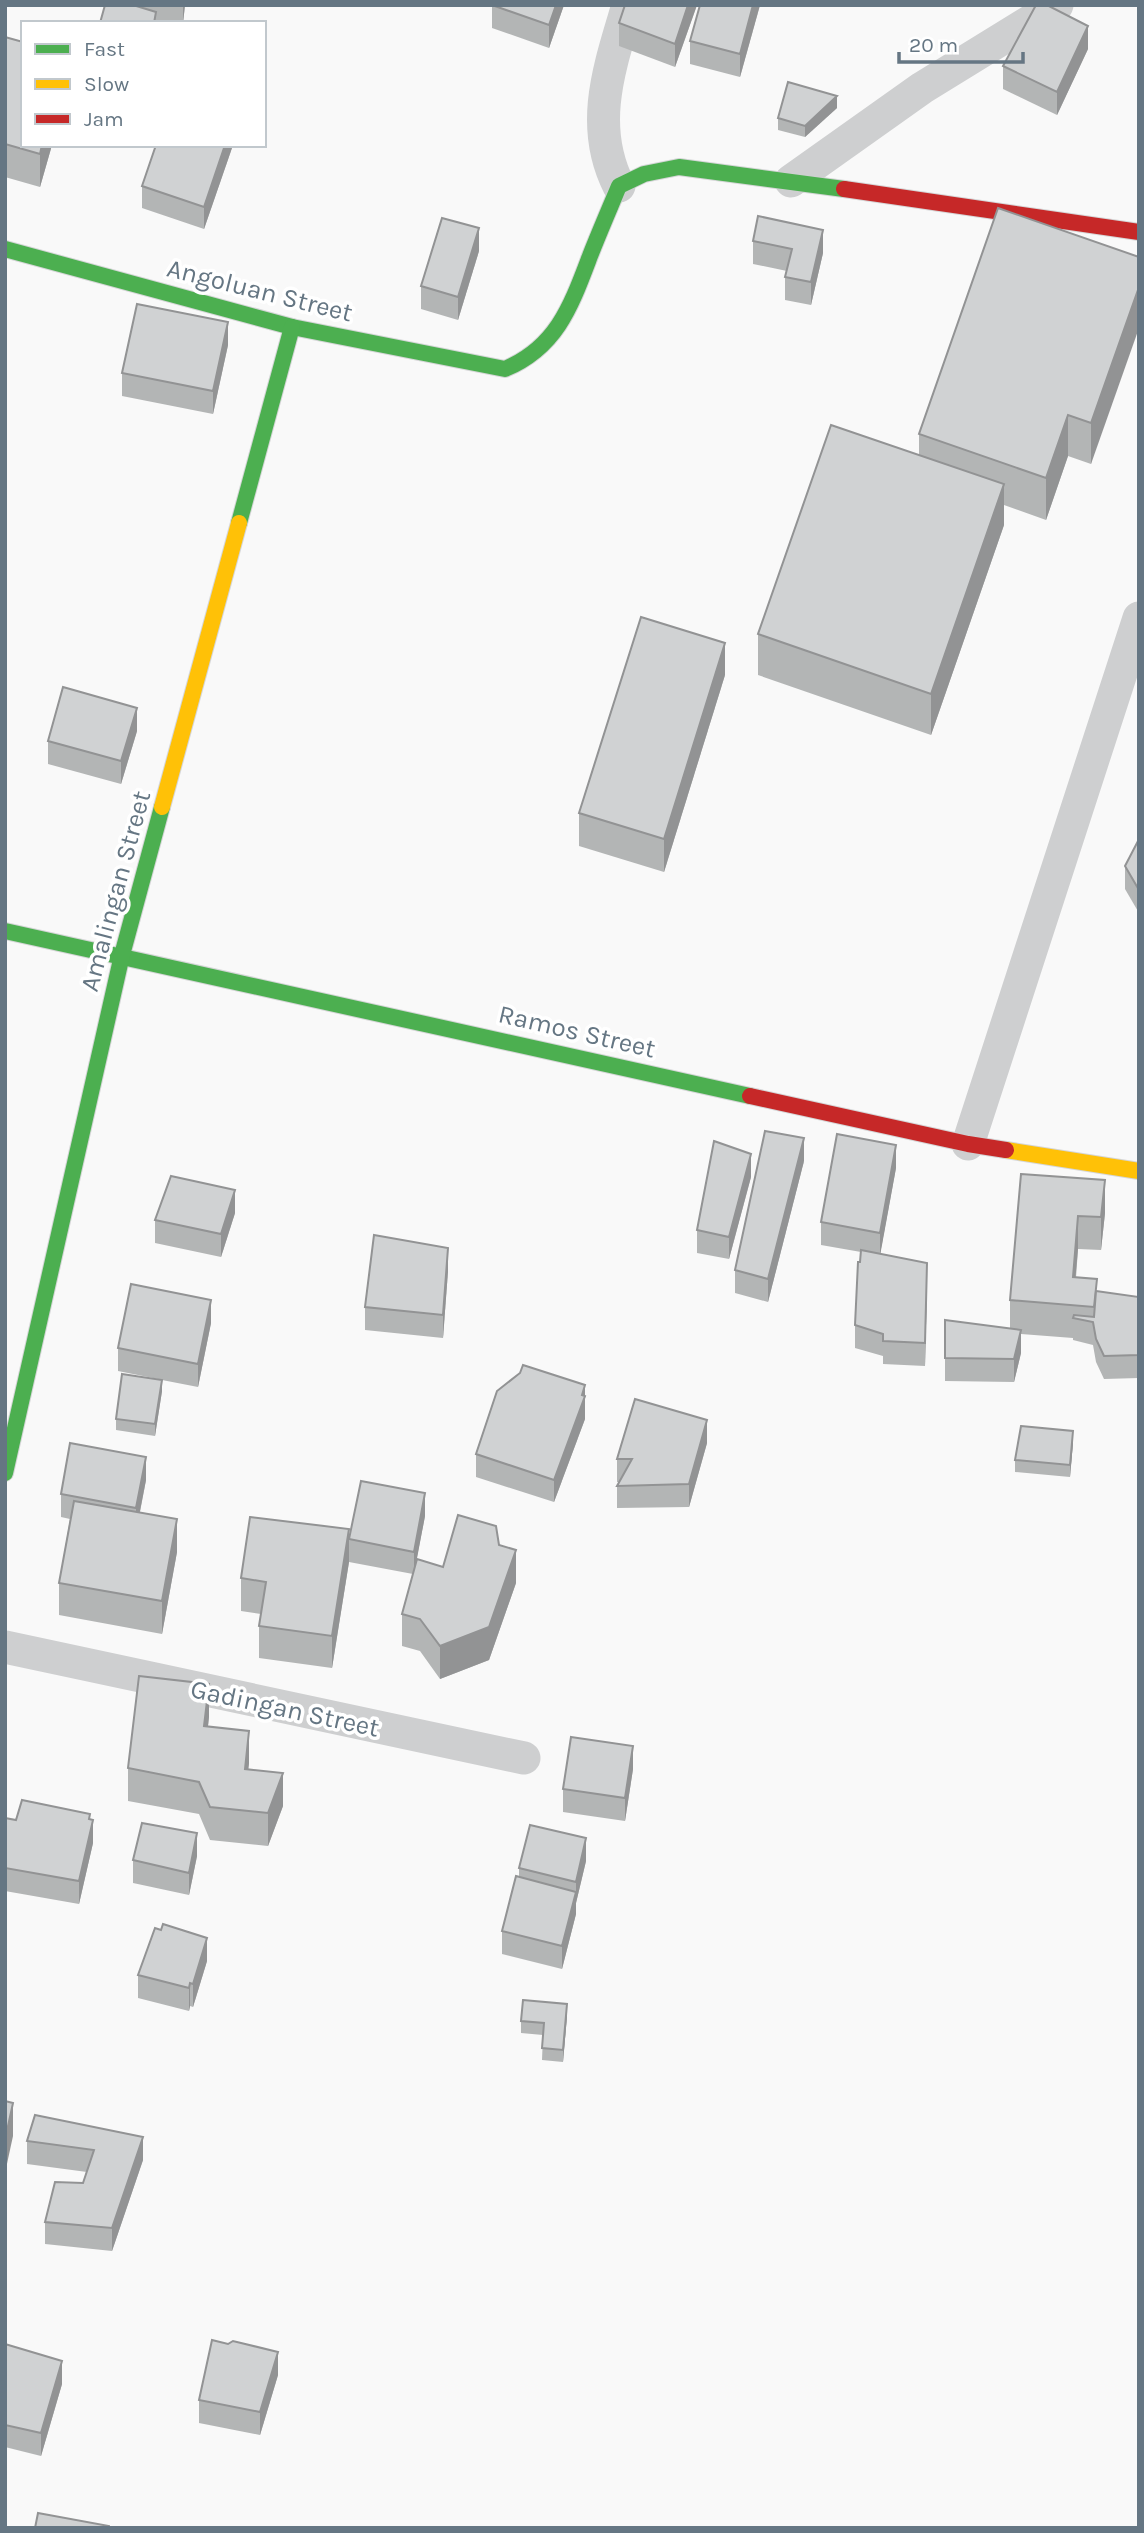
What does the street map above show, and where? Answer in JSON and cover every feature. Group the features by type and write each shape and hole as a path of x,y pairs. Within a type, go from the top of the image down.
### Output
{"street":[{"path":"628,5 614,51 602,110 607,164 619,186 644,174 679,167 1139,232"},
{"path":"791,181 922,88 1057,5"},
{"name":"Angoluan Street","path":"5,249 292,327 505,369 523,364 541,348 568,314 619,186"},
{"name":"Amalingan Street","path":"5,1473 122,955 292,327"},
{"path":"968,1144 1139,618"},
{"name":"Ramos Street","path":"5,930 968,1144 1139,1171"},
{"name":"Gadingan Street","path":"5,1647 524,1758"}],"building":[{"path":"105,5 133,5 156,12 154,21 101,21"},
{"path":"492,5 556,5 549,25"},
{"path":"625,5 688,5 675,44 619,23"},
{"path":"700,5 753,5 740,54 690,41"},
{"path":"1036,5 1047,5 1088,26 1057,92 1003,66"},
{"path":"5,37 21,41 21,147 42,147 40,154 5,144"},
{"path":"788,82 837,96 805,126 778,118"},
{"path":"155,147 224,147 204,207 142,186"},
{"path":"998,208 1139,257 1139,287 1091,423 1068,415 1046,478 919,434"},
{"path":"758,216 823,230 811,282 785,277 792,249 753,241"},
{"path":"442,218 479,228 458,297 421,286"},
{"path":"137,304 228,322 213,391 122,373"},
{"path":"831,425 1004,484 931,694 758,634"},
{"path":"641,617 725,643 664,839 579,813"},
{"path":"63,687 137,708 121,761 48,741"},
{"path":"1139,841 1139,890 1125,866"},
{"path":"765,1131 804,1138 768,1279 735,1270"},
{"path":"837,1134 896,1145 880,1233 821,1222"},
{"path":"714,1141 751,1154 729,1237 697,1230"},
{"path":"1021,1174 1105,1180 1101,1217 1078,1216 1073,1277 1097,1279 1094,1307 1010,1300"},
{"path":"171,1176 235,1190 221,1234 155,1220"},
{"path":"374,1235 448,1248 443,1315 365,1307"},
{"path":"861,1250 927,1263 925,1343 883,1341 883,1334 855,1325"},
{"path":"131,1284 211,1300 198,1364 118,1348"},
{"path":"1096,1291 1139,1297 1139,1355 1104,1356 1096,1339 1093,1322 1073,1318 1074,1315 1094,1317"},
{"path":"945,1320 1021,1330 1014,1359 945,1358"},
{"path":"523,1365 585,1385 582,1395 585,1396 554,1480 476,1454 497,1391 520,1373"},
{"path":"122,1374 162,1380 155,1424 116,1419"},
{"path":"635,1399 707,1420 689,1484 617,1486 632,1459 617,1459"},
{"path":"1021,1426 1073,1431 1070,1465 1015,1460"},
{"path":"70,1443 146,1457 136,1508 61,1494"},
{"path":"361,1481 425,1493 414,1552 349,1539"},
{"path":"74,1501 177,1519 162,1601 59,1583"},
{"path":"458,1515 496,1526 499,1545 516,1550 489,1627 440,1646 420,1619 402,1614 417,1559 443,1567"},
{"path":"250,1517 349,1529 332,1636 259,1626 266,1582 241,1578"},
{"path":"139,1676 209,1684 204,1726 249,1731 245,1769 283,1773 268,1813 210,1807 199,1782 128,1768"},
{"path":"571,1737 633,1746 625,1798 563,1789"},
{"path":"22,1800 90,1814 89,1819 93,1820 79,1881 5,1868 5,1818 16,1820"},
{"path":"142,1823 197,1833 189,1873 133,1860"},
{"path":"530,1825 586,1838 576,1882 519,1868"},
{"path":"516,1876 576,1892 562,1946 502,1931"},
{"path":"163,1924 207,1938 193,1984 190,1983 189,1988 138,1975 155,1928 161,1930"},
{"path":"523,2000 567,2004 563,2050 542,2048 544,2023 521,2021"},
{"path":"5,2101 13,2103 5,2140"},
{"path":"35,2115 143,2137 112,2228 45,2222 55,2182 83,2183 94,2150 27,2141"},
{"path":"212,2340 228,2344 233,2341 278,2352 260,2412 199,2400"},
{"path":"5,2344 62,2361 41,2433 5,2425"},
{"path":"38,2513 109,2526 109,2528 35,2528"}],"traffic: fast":[{"path":"5,249 292,327 505,369 538,349 560,323 576,292 619,186 644,174 679,167 844,189"},
{"path":"239,523 292,327"},
{"path":"5,1473 122,955 162,807"},
{"path":"5,931 750,1096"}],"traffic: slow":[{"path":"162,807 239,523"},
{"path":"1006,1150 1139,1171"}],"traffic: jam":[{"path":"844,189 1139,232"},
{"path":"750,1096 1006,1150"}]}
